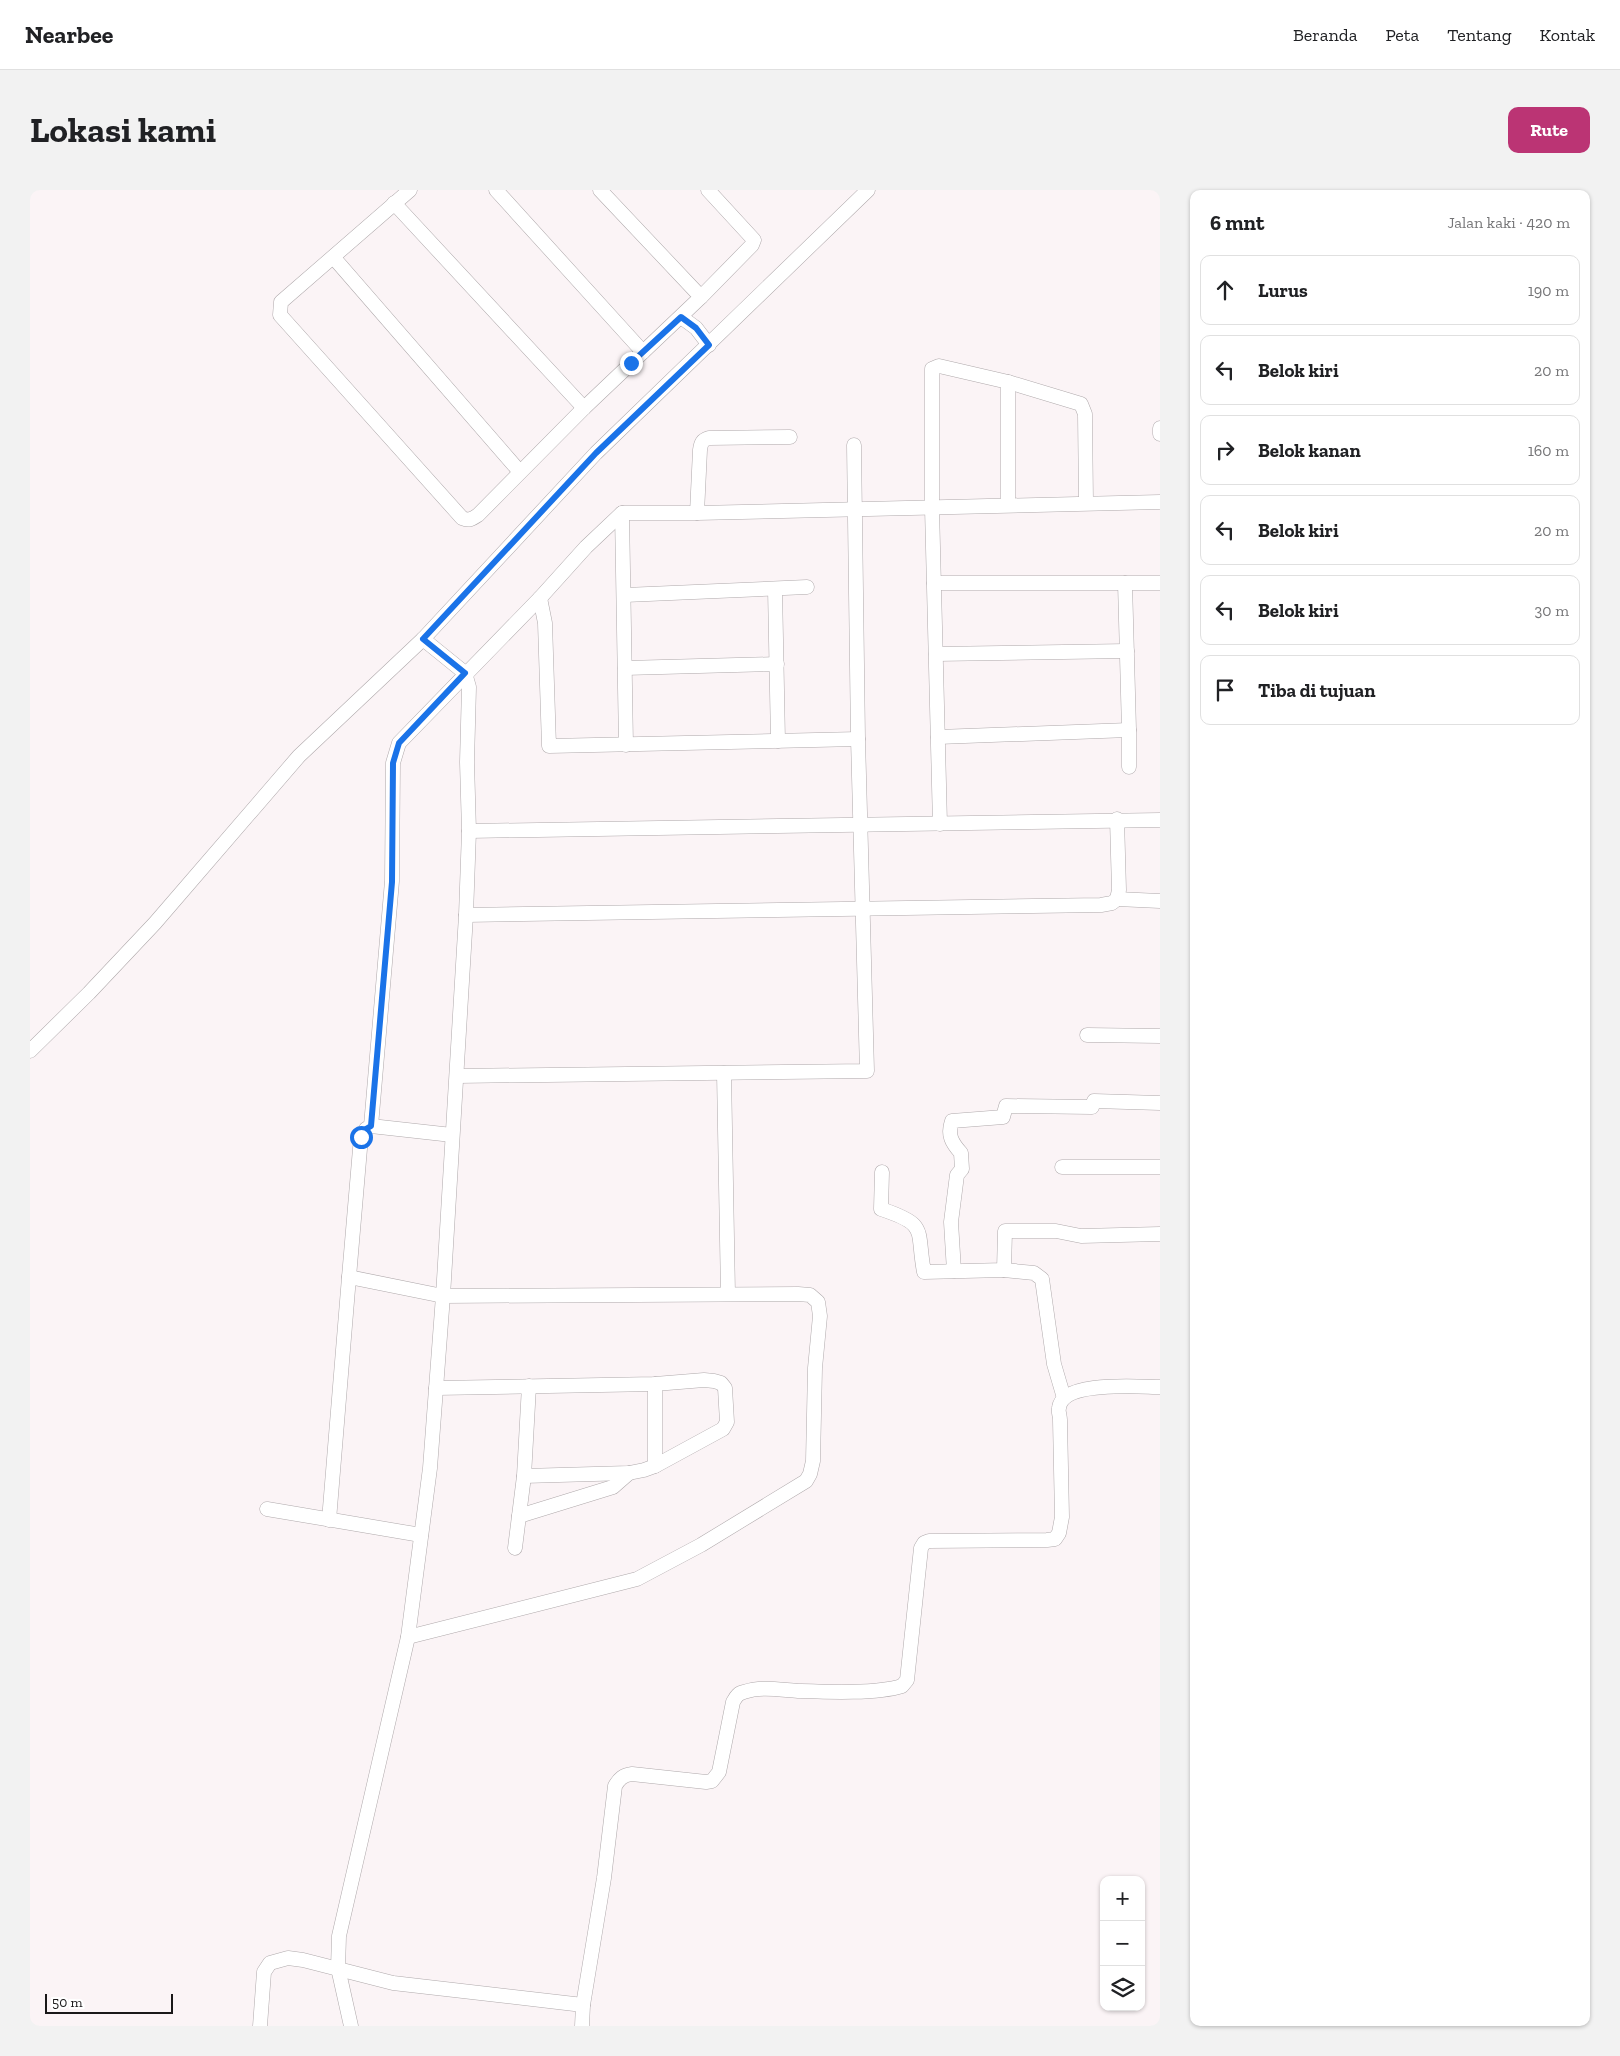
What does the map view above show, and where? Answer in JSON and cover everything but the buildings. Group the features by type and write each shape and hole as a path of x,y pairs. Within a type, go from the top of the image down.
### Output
{"street":[{"path":"410,190 334,258 281,302 280,315 462,518 472,519 584,408 681,317 752,245 754,240 708,190"},
{"path":"496,190 643,352"},
{"path":"600,190 701,297"},
{"path":"30,1051 89,993 155,923 299,756 423,639 703,337 868,190"},
{"path":"394,203 584,408"},
{"path":"334,258 520,472"},
{"path":"681,317 703,337"},
{"path":"940,824 932,508 932,369 939,366 1008,382 1081,404 1085,414 1086,503"},
{"path":"1008,382 1008,505"},
{"path":"1160,428 1160,434"},
{"path":"697,513 700,450 704,440 709,438 790,437"},
{"path":"457,1076 867,1071 858,739 854,444"},
{"path":"371,1126 392,882 393,763 399,743 540,598 586,547 622,513 697,513 1160,502"},
{"path":"622,513 626,745"},
{"path":"934,583 1160,583"},
{"path":"1125,583 1130,730 1129,767"},
{"path":"624,595 807,587"},
{"path":"775,588 778,741"},
{"path":"540,598 545,623 549,746 858,739"},
{"path":"351,2026 338,1968 339,1936 408,1637 430,1468 443,1296 466,915 469,831 467,762 469,687 465,673 423,639"},
{"path":"936,654 1127,651"},
{"path":"625,668 776,664"},
{"path":"938,737 1130,730"},
{"path":"469,831 940,824 1117,819 1160,820"},
{"path":"466,915 1101,905 1112,903 1117,899 1119,890 1117,819"},
{"path":"1117,899 1160,901"},
{"path":"1087,1035 1160,1036"},
{"path":"724,1073 728,1294"},
{"path":"954,1271 951,1222 956,1175 962,1169 962,1153 952,1142 950,1136 949,1129 952,1121 1003,1117 1006,1106 1092,1107 1094,1102 1160,1103"},
{"path":"329,1520 361,1137 366,1129 371,1126 452,1135"},
{"path":"1062,1167 1160,1167"},
{"path":"882,1172 881,1209 904,1216 913,1222 921,1235 921,1254 924,1272 1004,1270 1034,1273 1042,1279 1054,1364 1064,1398"},
{"path":"1004,1270 1005,1231 1056,1231 1081,1236 1160,1234"},
{"path":"349,1277 443,1296 810,1295 818,1302 820,1316 815,1368 812,1461 810,1474 806,1482 701,1545 637,1579 408,1637"},
{"path":"436,1388 655,1384 704,1380 721,1383 725,1388 727,1422 723,1429 655,1466 629,1473 524,1476"},
{"path":"655,1384 655,1466"},
{"path":"515,1548 524,1476 529,1386"},
{"path":"582,2026 583,2005 604,1878 615,1786 619,1779 624,1775 632,1774 706,1782 712,1780 719,1772 733,1702 737,1695 744,1692 770,1689 865,1691 902,1686 907,1680 921,1548 924,1543 930,1541 1055,1539 1059,1533 1062,1516 1060,1420 1058,1407 1064,1398 1080,1389 1160,1387"},
{"path":"519,1516 612,1487 629,1473"},
{"path":"267,1509 421,1535"},
{"path":"260,2026 264,1972 270,1963 288,1958 393,1982 583,2005"}],"route":[{"path":"361,1137 366,1129 371,1126 392,882 393,763 399,743 465,673 423,639 596,453 709,345 696,328 681,317 659,335 631,363"}]}
